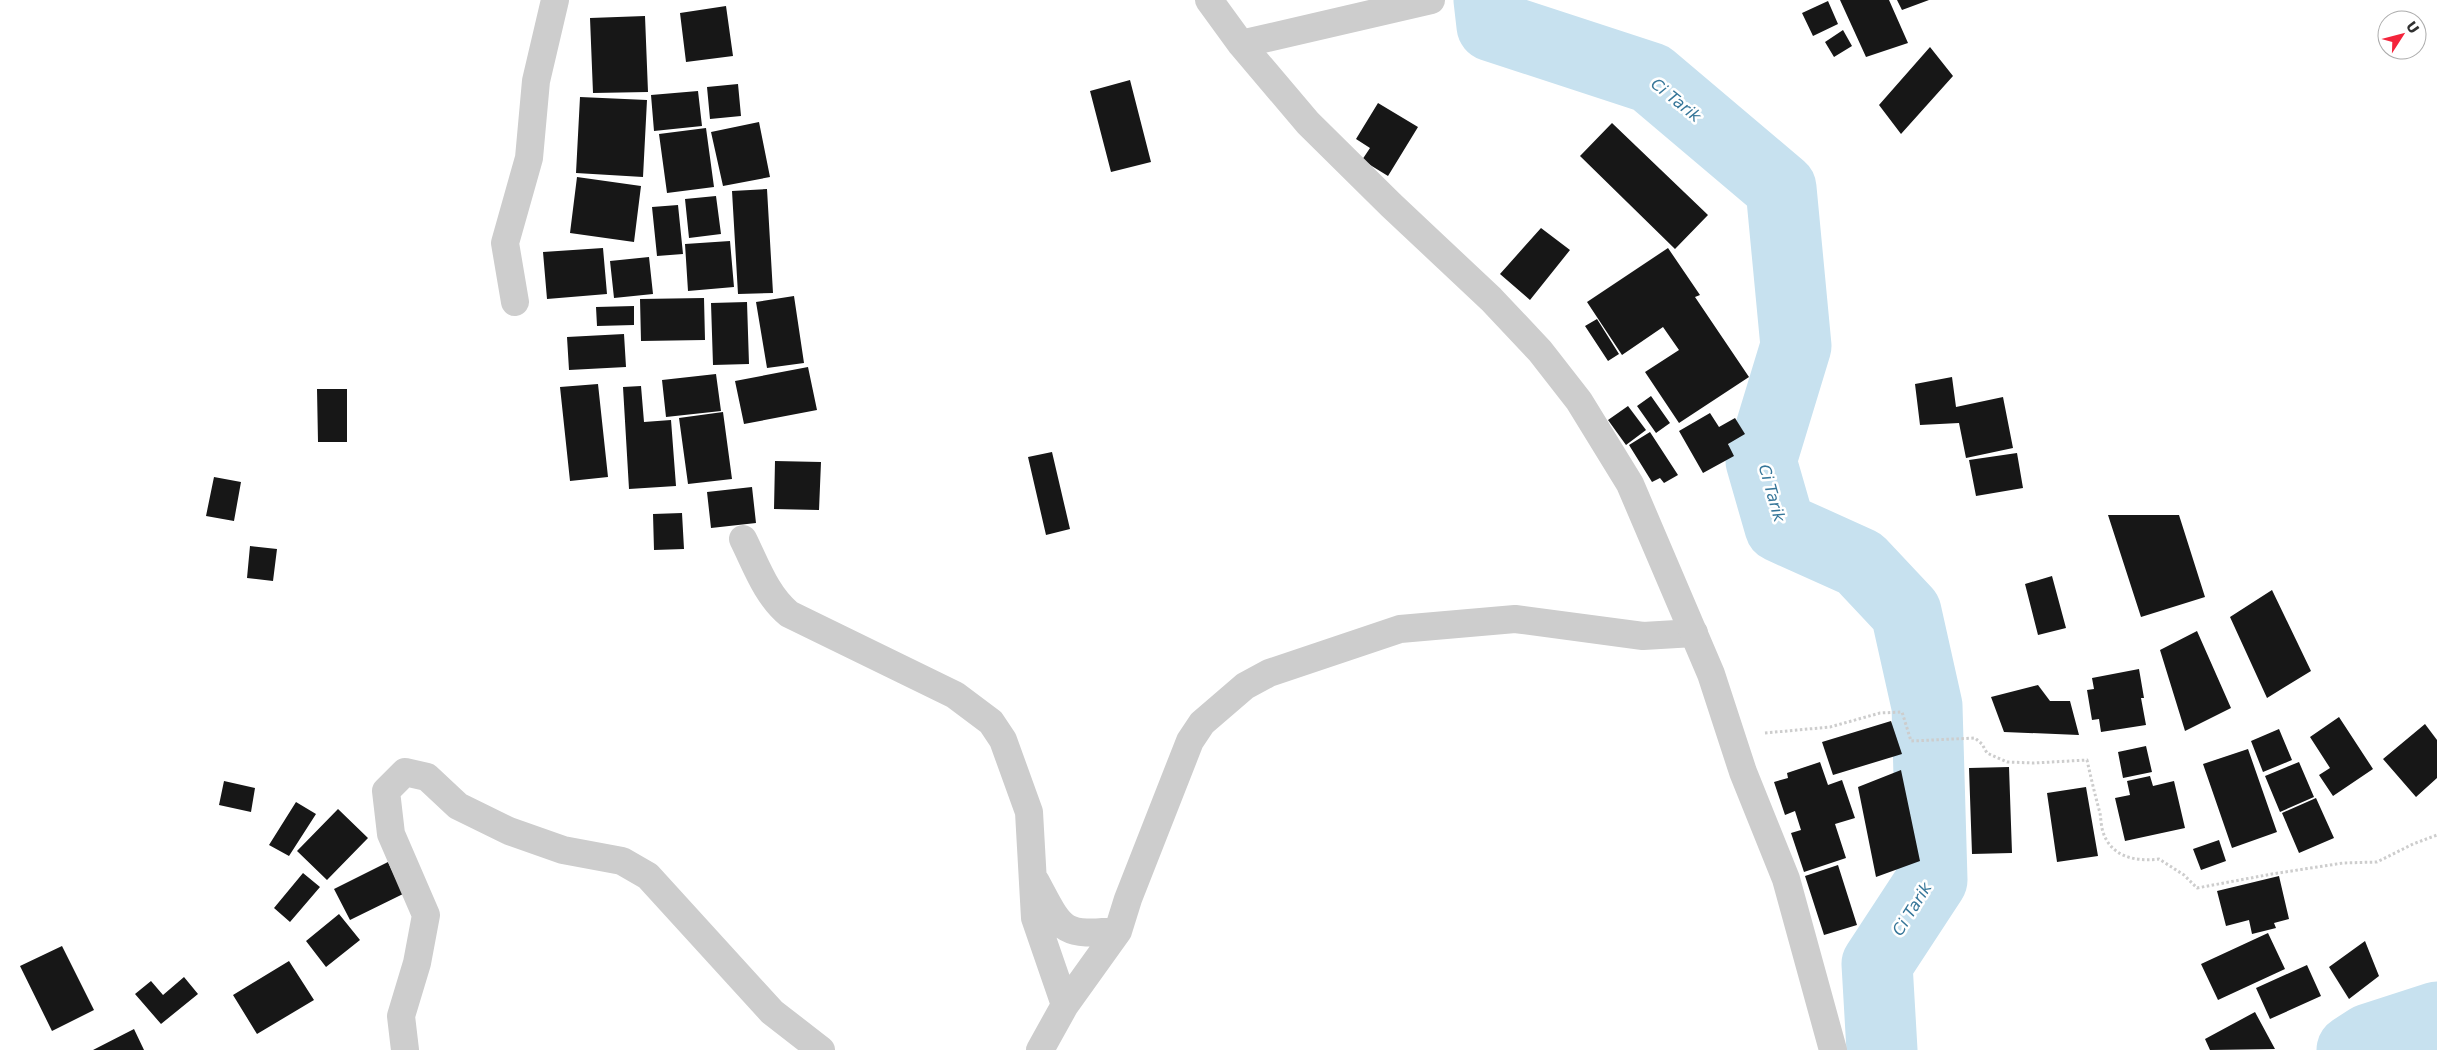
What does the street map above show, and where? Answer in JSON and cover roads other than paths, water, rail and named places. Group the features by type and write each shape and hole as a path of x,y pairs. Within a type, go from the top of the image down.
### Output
{"street":[{"path":"515,302 505,243 529,158 536,81 555,0"},
{"path":"1209,0 1241,44 1308,123 1390,205 1491,299 1540,350 1574,394 1630,484 1694,633 1732,736 1743,772 1786,879 1833,1050"},
{"path":"1241,44 1430,0"},
{"path":"743,539 769,591 780,606 790,614 955,695 991,722 1003,740 1029,812 1035,918 1065,1005"},
{"path":"1040,1050 1065,1005 1118,931 1128,899 1190,741 1202,723 1245,686 1269,673 1400,628 1514,619 1644,636 1694,633"},
{"path":"405,1050 402,1016 417,963 426,915 391,834 386,792 405,772 427,777 458,806 509,830 563,850 622,861 648,876 772,1012 821,1050"},
{"path":"1032,872 1052,912 1062,925 1072,931 1084,934 1118,931"}],"waterway":[{"name":"Ci Tarik","path":"1489,0 1492,26 1651,78 1781,188 1796,346 1761,461 1780,527 1860,563 1906,612 1927,706 1932,880 1877,964 1882,1050"},
{"name":"Ci Tarik","path":"2352,1050 2369,1039 2437,1017"}]}
